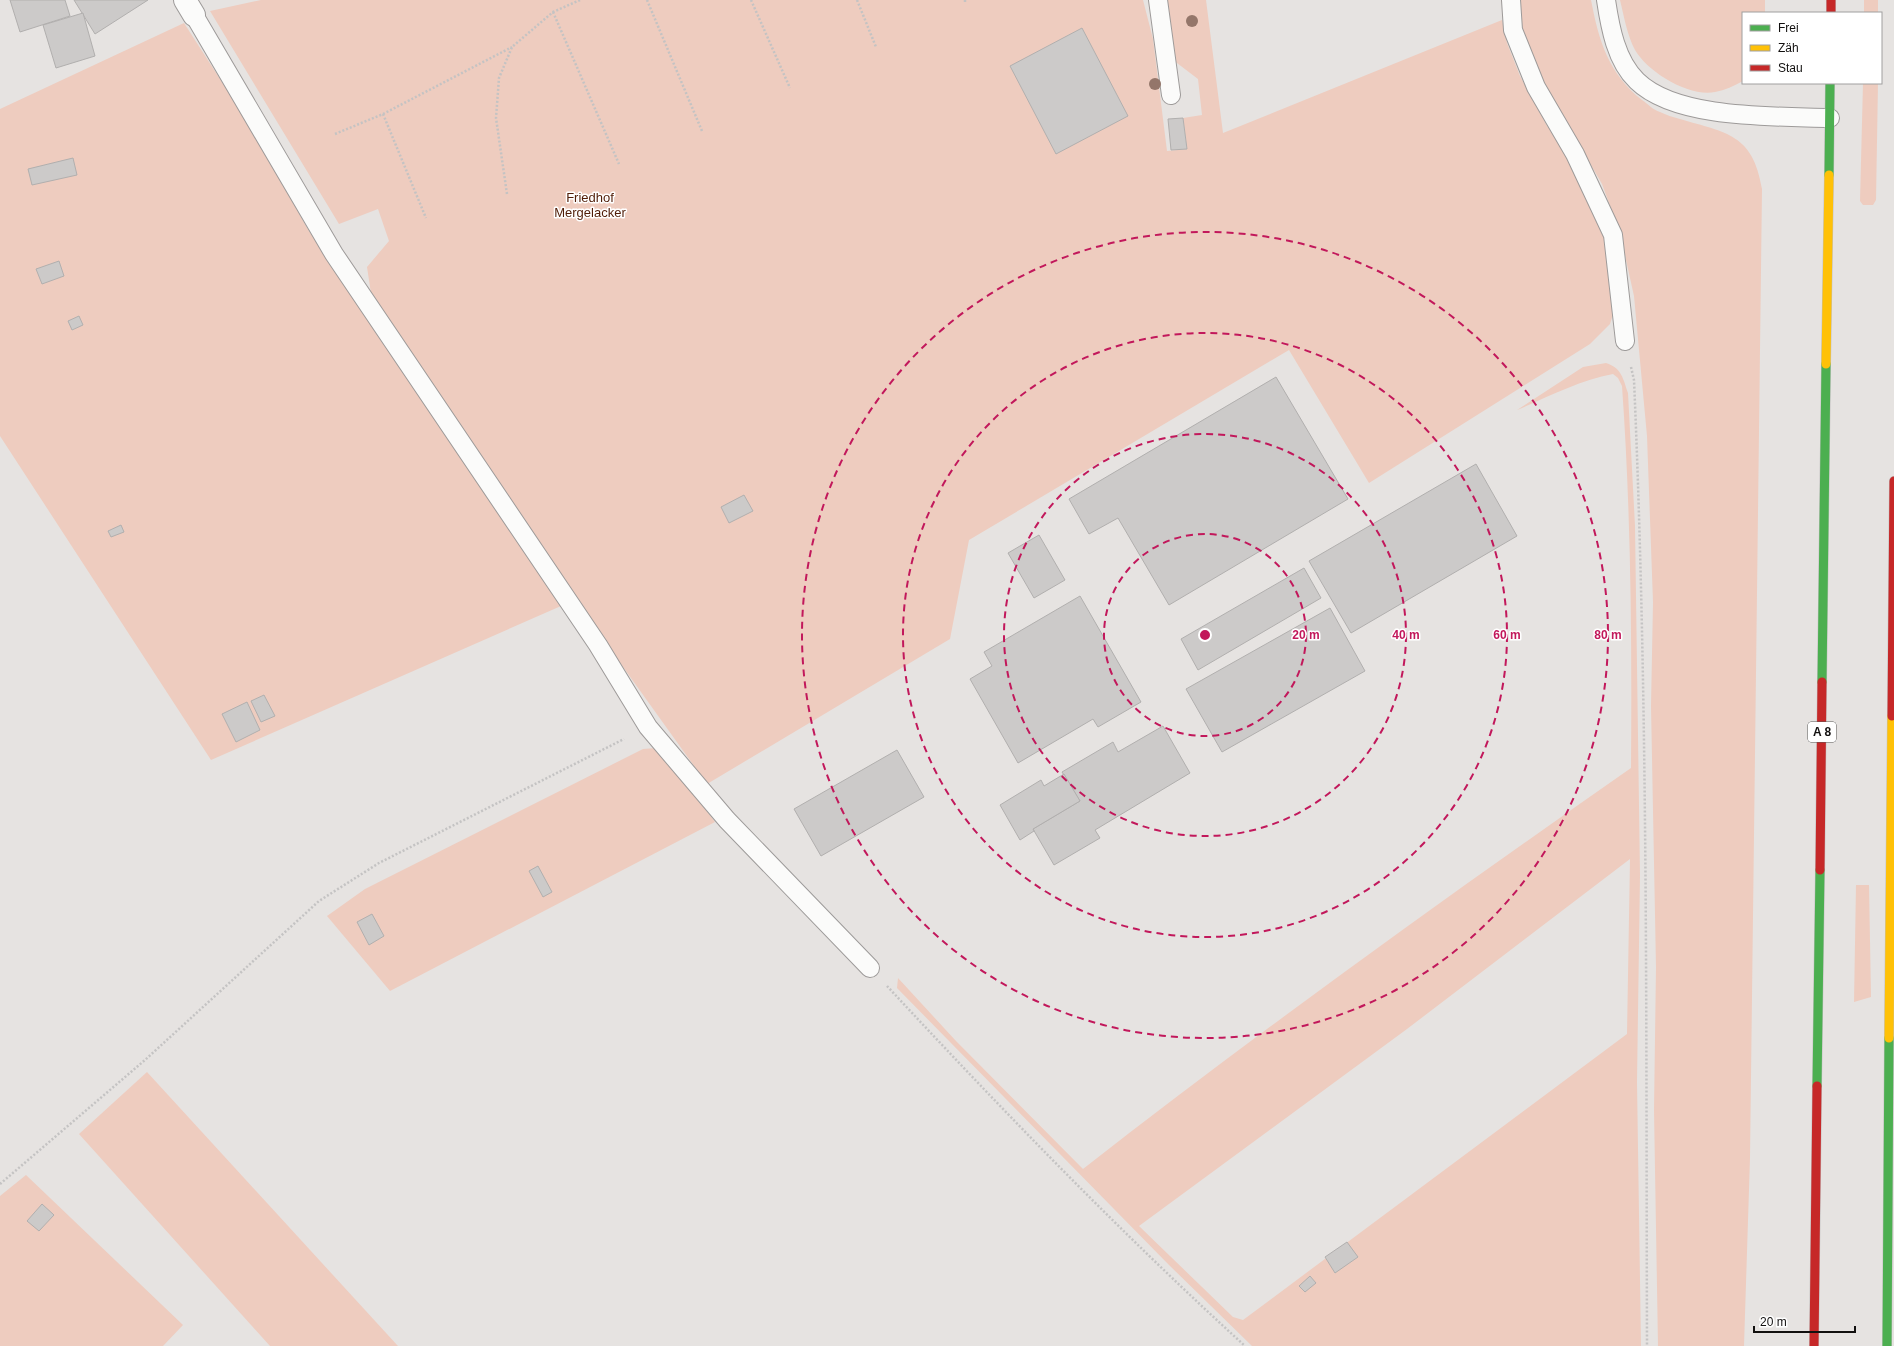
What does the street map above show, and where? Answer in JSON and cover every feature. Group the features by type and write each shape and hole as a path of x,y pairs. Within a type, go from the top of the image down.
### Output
{"highway":[{"path":"1831,0 1831,12"},
{"name":"A 8","path":"1814,1346 1830,84"},
{"path":"1887,1346 1894,481"}],"lane":[{"path":"1158,0 1171,95"},
{"path":"1511,0 1513,30 1536,87 1575,154 1613,235 1625,341"},
{"path":"1606,0 1610,26 1620,57 1636,81 1658,95 1677,104 1710,111 1736,114 1830,118"},
{"path":"189,8 334,254 598,645 648,727 727,820 870,968"}],"path":[{"path":"335,134 383,114 512,47 553,12 580,0"},
{"path":"647,0 702,130"},
{"path":"751,0 790,88"},
{"path":"857,0 876,47"},
{"path":"553,12 619,164"},
{"path":"507,194 496,118 499,78 512,47"},
{"path":"383,114 426,218"},
{"path":"1625,341 1634,380 1641,548 1646,970 1647,1346"},
{"path":"0,1184 145,1060 319,901 380,863 648,727"},
{"path":"870,968 965,1071 1074,1181 1178,1285 1245,1346"}],"green space":[{"name":"Friedhof Mergelacker","path":"261,0 1143,0 1153,39 1167,151 1187,149 1183,118 1202,115 1198,79 1173,60 1165,0 1206,0 1223,133 1502,20 1507,43 1520,76 1546,124 1587,187 1598,216 1608,251 1615,308 1610,324 1590,344 1369,483 1289,350 969,540 950,639 707,784 618,660 372,300 367,267 389,241 378,209 339,224 210,11"},
{"path":"1518,0 1591,0 1602,43 1607,55 1613,67 1630,90 1657,111 1672,117 1711,128 1735,139 1744,146 1752,157 1758,171 1762,189 1750,1158 1744,1346 1658,1346 1654,1110 1656,967 1651,706 1653,602 1647,436 1634,296 1620,233 1602,184 1544,84 1524,39"},
{"path":"1620,0 1765,0 1765,12 1742,12 1742,82 1715,92 1704,93 1693,91 1681,87 1659,74 1649,67 1635,50 1628,32"},
{"path":"1864,0 1878,0 1878,12 1864,12"},
{"path":"184,23 240,110 309,231 561,606 211,760 0,436 0,109"},
{"path":"1863,84 1878,84 1876,200 1873,205 1863,205 1860,201"},
{"path":"1606,363 1611,365 1619,371 1628,393 1635,526 1640,875 1637,1082 1641,1346 1252,1346 1169,1265 897,988 898,978 956,1041 1083,1169 1150,1117 1354,965 1631,768 1630,577 1622,386 1618,378 1613,374 1588,380 1564,389 1517,410 1583,367","holes":["1630,859 1627,1034 1243,1320 1233,1317 1139,1226 1407,1029"]},
{"path":"656,748 664,754 715,822 390,991 327,916 365,889 643,749"},
{"path":"1856,885 1869,885 1871,997 1854,1002"},
{"path":"147,1072 398,1346 270,1346 79,1134"},
{"path":"26,1175 183,1325 163,1346 0,1346 0,1196"}],"building":[{"path":"10,0 65,0 70,16 20,32"},
{"path":"74,0 148,0 95,34"},
{"path":"83,13 95,56 56,68 43,25"},
{"path":"1082,28 1128,116 1056,154 1010,66"},
{"path":"1183,118 1187,149 1171,150 1168,119"},
{"path":"73,158 77,175 32,185 28,169"},
{"path":"59,261 64,276 42,284 36,269"},
{"path":"79,316 83,325 72,330 68,321"},
{"path":"1276,377 1348,499 1169,605 1118,518 1089,534 1069,499"},
{"path":"1476,464 1517,536 1351,633 1309,561"},
{"path":"744,495 753,511 729,523 721,507"},
{"path":"121,525 124,532 111,537 108,531"},
{"path":"1039,535 1065,580 1034,598 1008,553"},
{"path":"1304,568 1321,598 1198,670 1181,639"},
{"path":"1080,596 1141,702 1098,727 1093,719 1018,763 970,679 992,666 984,652"},
{"path":"1330,608 1365,671 1222,752 1186,689"},
{"path":"264,695 275,716 261,722 251,701"},
{"path":"247,702 260,730 236,742 222,714"},
{"path":"1163,726 1190,773 1095,830 1100,838 1054,865 1033,829 1080,801 1062,772 1113,742 1118,752"},
{"path":"897,750 924,797 821,856 794,809"},
{"path":"1064,774 1080,801 1033,829 1034,831 1020,840 1000,805 1041,780 1044,786"},
{"path":"538,866 552,892 543,897 529,871"},
{"path":"372,914 384,936 369,945 357,922"},
{"path":"42,1204 54,1215 39,1231 27,1221"},
{"path":"1347,1242 1358,1257 1335,1273 1325,1257"},
{"path":"1310,1276 1316,1283 1305,1292 1299,1286"}],"traffic: fast":[{"path":"1829,175 1830,84"},
{"path":"1822,682 1826,364"},
{"path":"1817,1086 1820,870"},
{"path":"1887,1346 1889,1038"}],"traffic: slow":[{"path":"1826,364 1829,175"},
{"path":"1889,1038 1892,716"}],"traffic: jam":[{"path":"1831,0 1831,12"},
{"path":"1892,716 1894,481"},
{"path":"1820,870 1822,682"},
{"path":"1814,1346 1817,1086"}]}
